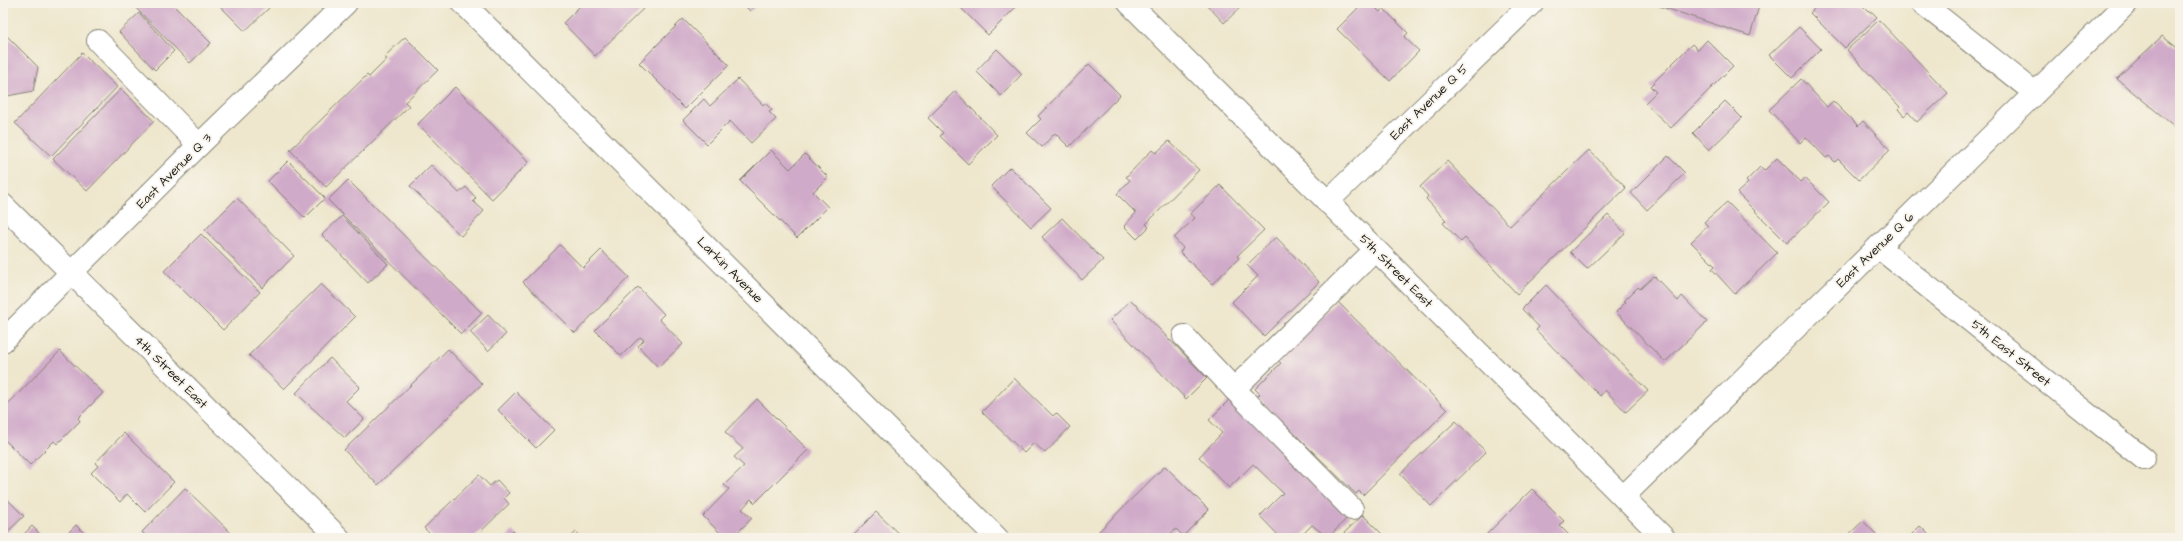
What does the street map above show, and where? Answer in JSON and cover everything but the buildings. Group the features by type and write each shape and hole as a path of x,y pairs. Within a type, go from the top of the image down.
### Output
{"street":[{"name":"East Avenue Q 3","path":"3,342 199,145 346,3"},
{"name":"Larkin Avenue","path":"463,3 996,538"},
{"name":"5th Street East","path":"1129,3 1664,538"},
{"name":"East Avenue Q 5","path":"1327,202 1532,3"},
{"path":"1922,3 2035,93"},
{"name":"East Avenue Q 6","path":"1623,496 2127,3"},
{"path":"98,41 199,145"},
{"name":"4th Street East","path":"3,205 339,538"},
{"name":"5th East Street","path":"1878,247 2144,459"},
{"path":"1234,389 1375,250"},
{"path":"1184,336 1352,509"}]}
